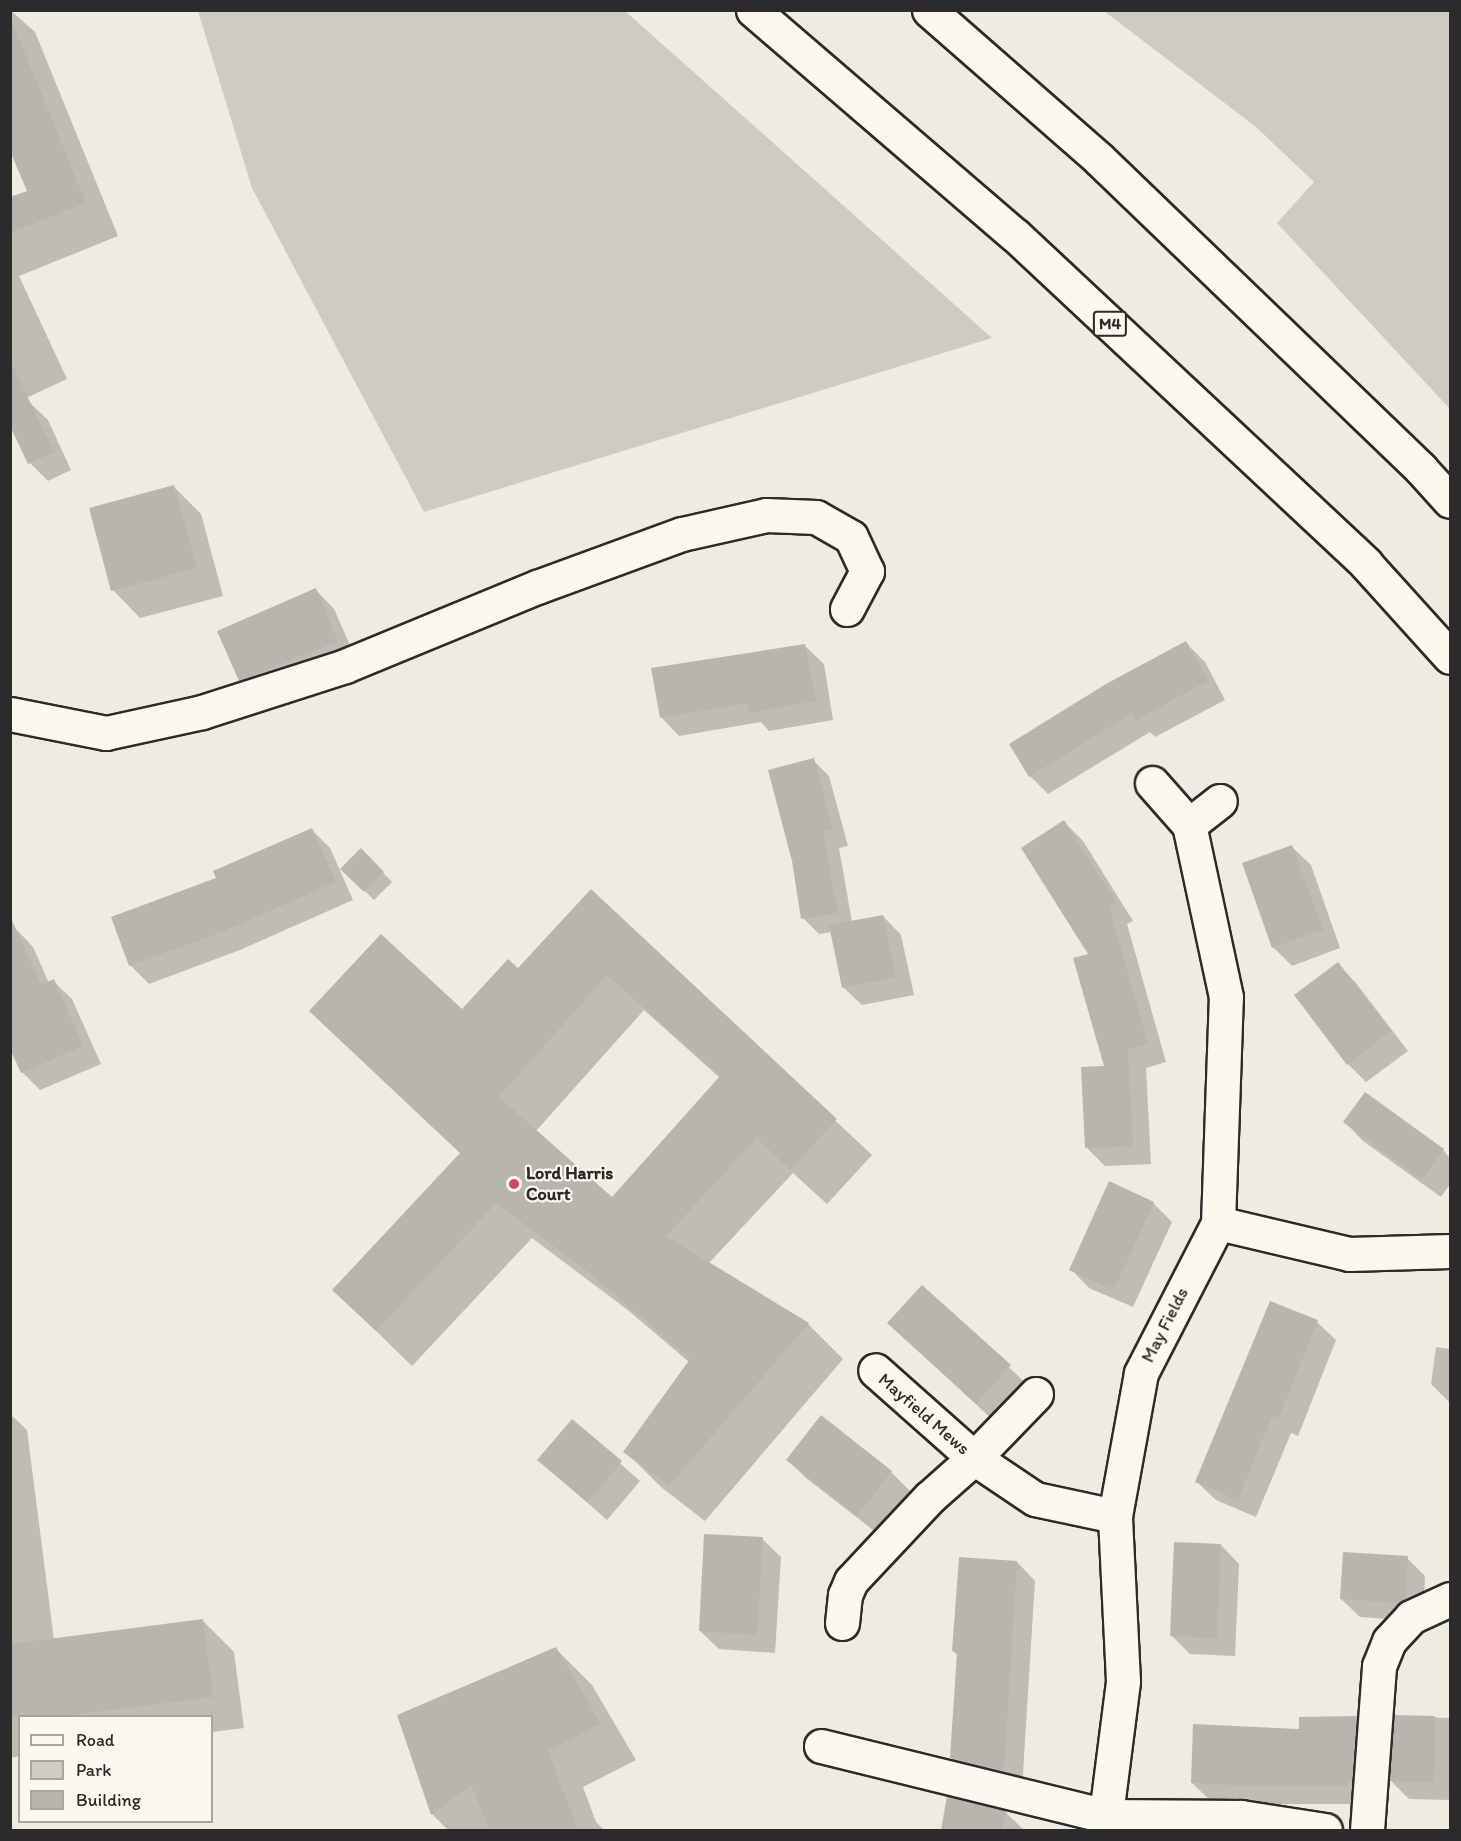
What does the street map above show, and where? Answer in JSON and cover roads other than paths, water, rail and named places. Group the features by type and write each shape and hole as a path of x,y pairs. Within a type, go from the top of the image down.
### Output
{"main road":[{"name":"M4","path":"753,10 1015,235 1366,564 1450,657"},
{"path":"929,10 1099,159 1422,469 1450,501"},
{"path":"10,714 106,734 202,712 345,666 537,586 682,534 766,515 816,517 851,537 867,571 847,609"},
{"name":"May Fields","path":"1106,1823 1123,1682 1115,1516 1140,1373 1218,1223 1226,997 1189,825 1152,783"},
{"path":"1189,825 1220,801"},
{"path":"1218,1223 1348,1254 1450,1251"},
{"name":"Mayfield Mews","path":"875,1371 974,1458 1035,1499 1115,1516"},
{"name":"Mayfield Mews","path":"843,1623 847,1587 930,1497 974,1458 1036,1394"},
{"path":"1367,1830 1379,1666 1389,1641 1411,1617 1450,1599"},
{"path":"820,1746 1106,1823 1241,1817 1325,1830"}],"place":[{"name":"Lord Harris Court","path":"514,1184"}]}
